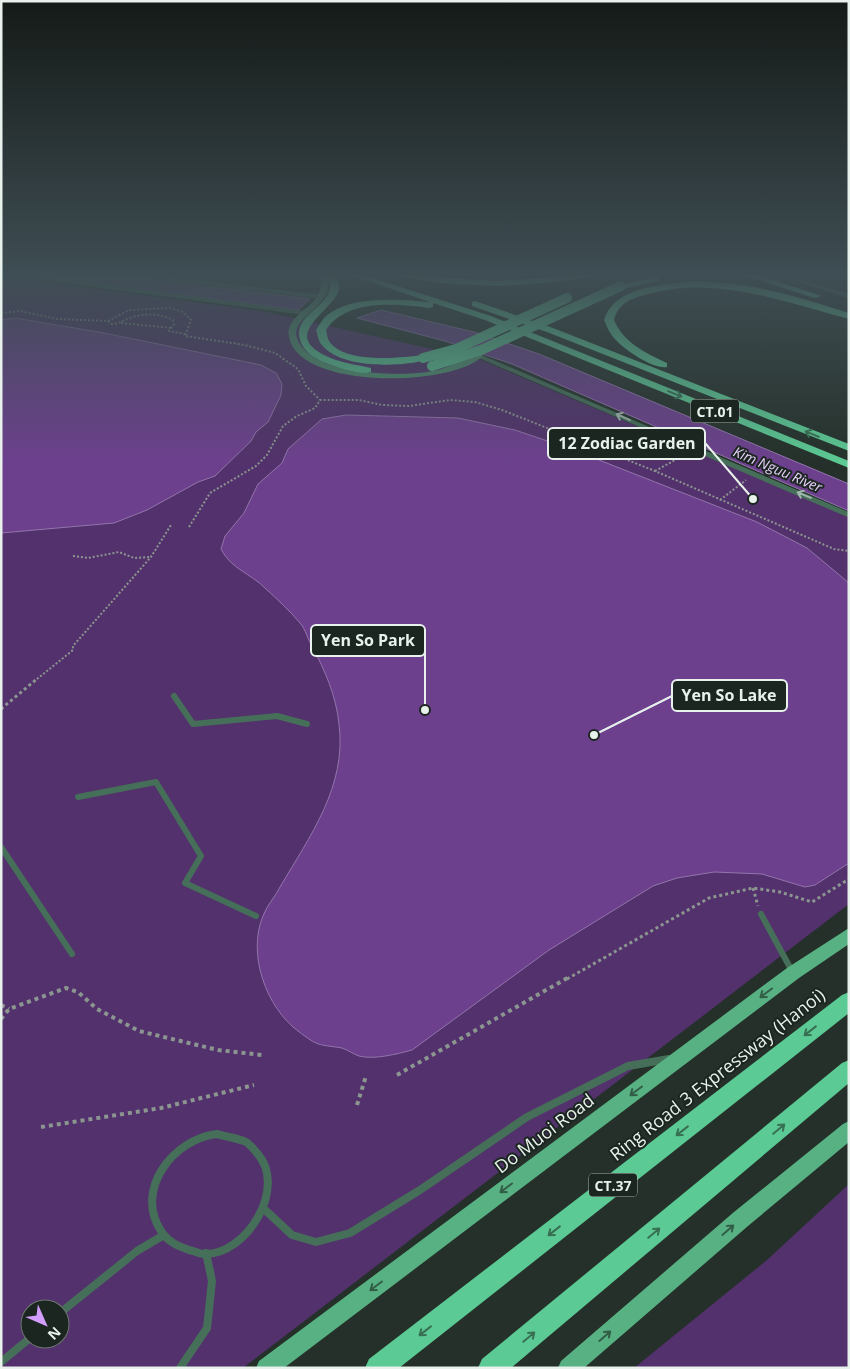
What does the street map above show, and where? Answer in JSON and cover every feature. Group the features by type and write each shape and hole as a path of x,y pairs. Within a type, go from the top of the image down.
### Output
{"highway":[{"path":"304,338 308,347 330,362 347,367 386,371 432,366 471,354 505,338"},
{"path":"322,338 328,346 356,358 389,362 423,358 456,349 480,338"},
{"path":"529,338 581,356"},
{"name":"CT.01","path":"536,338 849,466"},
{"name":"CT.01","path":"568,338 848,448"},
{"path":"621,338 633,349 779,421"},
{"path":"481,355 506,342 519,339 546,344"},
{"name":"Ring Road 3 Expressway (Hanoi)","path":"378,1368 849,1002"},
{"path":"491,1368 849,1070"}],"main road":[{"name":"Do Muoi Road","path":"266,1368 793,973 849,935"},
{"path":"568,1368 741,1219 849,1130"}],"street":[{"path":"292,338 292,341 306,356 337,370 362,374 411,377 432,374 459,367 481,355"}],"lane":[{"path":"481,355 849,514"},
{"path":"174,696 193,724 278,716 307,724"},
{"path":"78,797 156,782 201,856 185,883 256,916"},
{"path":"1,847 72,954"},
{"path":"761,914 793,973"},
{"path":"264,1209 292,1235 316,1242 350,1233 420,1190 527,1117 628,1066 681,1057"},
{"path":"217,1134 239,1138 257,1151 263,1160 269,1184 264,1209 250,1230 241,1239 219,1250 206,1253 182,1250 164,1236 157,1225 153,1208 154,1189 164,1165 182,1146 205,1135 217,1134"},
{"path":"70,1306 137,1251 164,1236"},
{"path":"180,1368 207,1328 212,1281 206,1253"},
{"path":"1,1362 20,1346"}],"path":[{"path":"192,338 204,341 249,345 269,350 298,368 308,388 320,400 359,400 382,405 409,406 450,400 475,402 502,410 655,471 834,549 849,551"},
{"path":"189,527 210,493 256,466 267,455 283,426 297,416 314,408 320,400"},
{"path":"655,471 685,453 694,457"},
{"path":"720,500 746,480 737,476"},
{"path":"1,708 13,695 58,666 73,650 73,646 151,557 171,525"},
{"path":"73,556 88,558 119,552 134,558 151,557"},
{"path":"397,1074 709,898 753,888 780,892 812,902 849,879"},
{"path":"753,888 761,914"},
{"path":"1,1019 9,1009 66,988 78,992 97,1010 140,1032 218,1050 262,1055"},
{"path":"1,1005 9,1009"},
{"path":"357,1104 366,1076"},
{"path":"41,1127 161,1108 254,1085"}],"shaded area":[{"path":"1,338 382,338 481,360 849,516 849,904 243,1368 1,1368"},
{"path":"849,1184 849,1368 634,1368 767,1260"}],"water":[{"path":"1,338 128,338 261,365 276,373 282,384 281,395 268,422 256,432 251,441 215,476 198,482 147,510 114,523 1,533"},
{"name":"Kim Nguu River","path":"433,338 491,338 539,354 849,484 849,511 512,364"},
{"path":"346,415 458,418 515,430 571,449 757,522 807,548 849,583 849,863 815,885 805,887 762,874 714,872 677,878 653,886 549,950 412,1050 386,1056 365,1057 342,1048 318,1044 298,1031 277,1008 262,979 257,947 259,931 265,912 314,829 332,789 340,747 338,713 333,693 302,626 259,583 235,566 221,549 225,536 244,513 258,484 282,463 288,449 322,419"}],"place":[{"name":"12 Zodiac Garden","path":"753,499"},
{"name":"Yen So Park","path":"425,710"},
{"name":"Yen So Lake","path":"594,735"}]}
